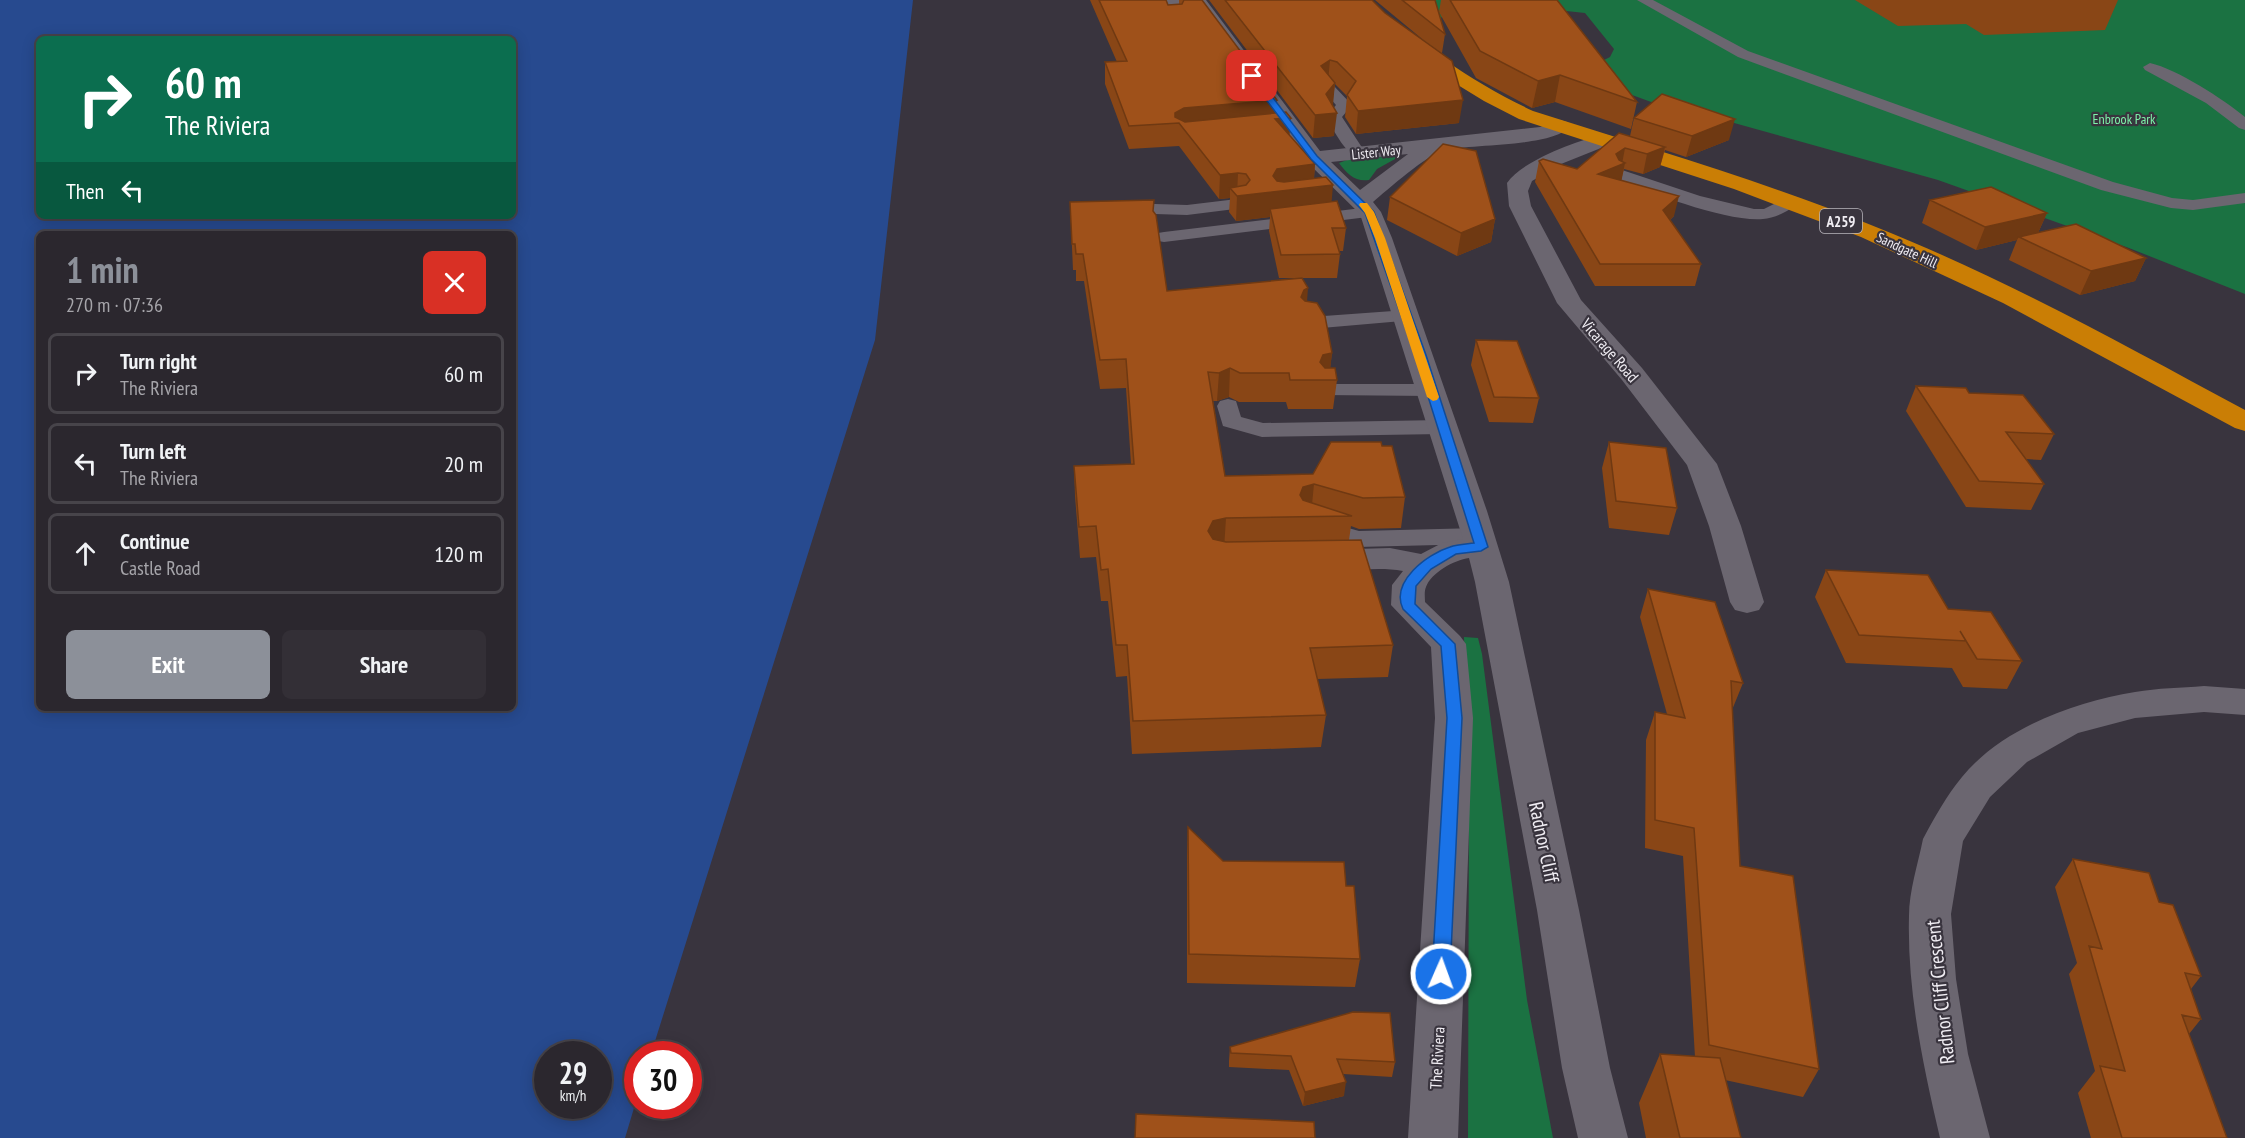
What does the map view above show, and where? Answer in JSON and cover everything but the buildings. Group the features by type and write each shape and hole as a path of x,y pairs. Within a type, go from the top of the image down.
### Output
{"highway":[{"name":"Sandgate Hill","path":"1361,0 1393,31 1425,55 1484,94 1526,115 1790,201 1871,233 2006,296 2245,422"}],"street":[{"path":"1174,19 1164,1 1180,0"},
{"path":"1198,0 1314,158 1359,202 1407,316 1480,541"},
{"name":"Lister Way","path":"1314,158 1544,133 1560,126"},
{"name":"Vicarage Road","path":"1604,140 1554,160 1524,176 1518,183 1520,206 1570,303 1632,374 1702,464 1725,526 1747,602"},
{"name":"Lister Way","path":"1359,202 1406,164 1438,145"},
{"name":"The Riviera","path":"1434,1138 1454,718 1448,644 1408,606 1409,585 1426,566 1453,550 1480,541"},
{"name":"Radnor Cliff","path":"1480,541 1492,582 1558,910 1586,1068 1603,1138"},
{"path":"1295,560 1390,558 1426,566"},
{"name":"Radnor Cliff Crescent","path":"1965,1138 1944,1054 1934,979 1930,914 1943,839 1976,788 2013,752 2066,723 2135,705 2204,699 2245,702"}],"lane":[{"path":"1643,0 1743,54 2097,183 2171,203 2211,204 2245,198"},
{"path":"2150,67 2203,95 2230,112 2245,125"},
{"path":"1328,87 1344,105 1334,117 1355,149 1362,154"},
{"path":"1271,130 1293,129"},
{"path":"1622,175 1658,190 1749,214 1765,214 1790,201"},
{"path":"1325,194 1359,202"},
{"path":"1164,237 1359,202"},
{"path":"1123,208 1187,210 1237,204"},
{"path":"1310,323 1407,316"},
{"path":"1330,390 1431,390"},
{"path":"1228,406 1231,421 1262,430 1442,427"},
{"path":"1311,524 1357,539 1480,541"}],"green space":[{"name":"Enbrook Park","path":"1380,0 2245,0 2245,294 2129,248 1938,180 1727,121 1676,111 1544,63 1598,63 1610,57 1614,49 1585,13 1529,7 1454,13 1415,27"},
{"path":"1396,156 1395,159 1377,169 1369,180 1360,180 1352,176 1339,163 1347,160"},
{"path":"1464,637 1478,638 1482,654 1527,1000 1553,1138 1468,1138 1469,795"}],"water":[{"path":"0,0 913,0 875,340 655,1041 624,1041 624,1119 631,1119 625,1138 0,1138"}],"slow traffic":[{"path":"1363,205 1370,212 1380,238 1433,397"}],"route":[{"path":"1252,76 1314,158 1370,212 1420,355 1481,547 1453,550 1426,566 1409,585 1408,606 1448,644 1454,718 1441,974"}]}
